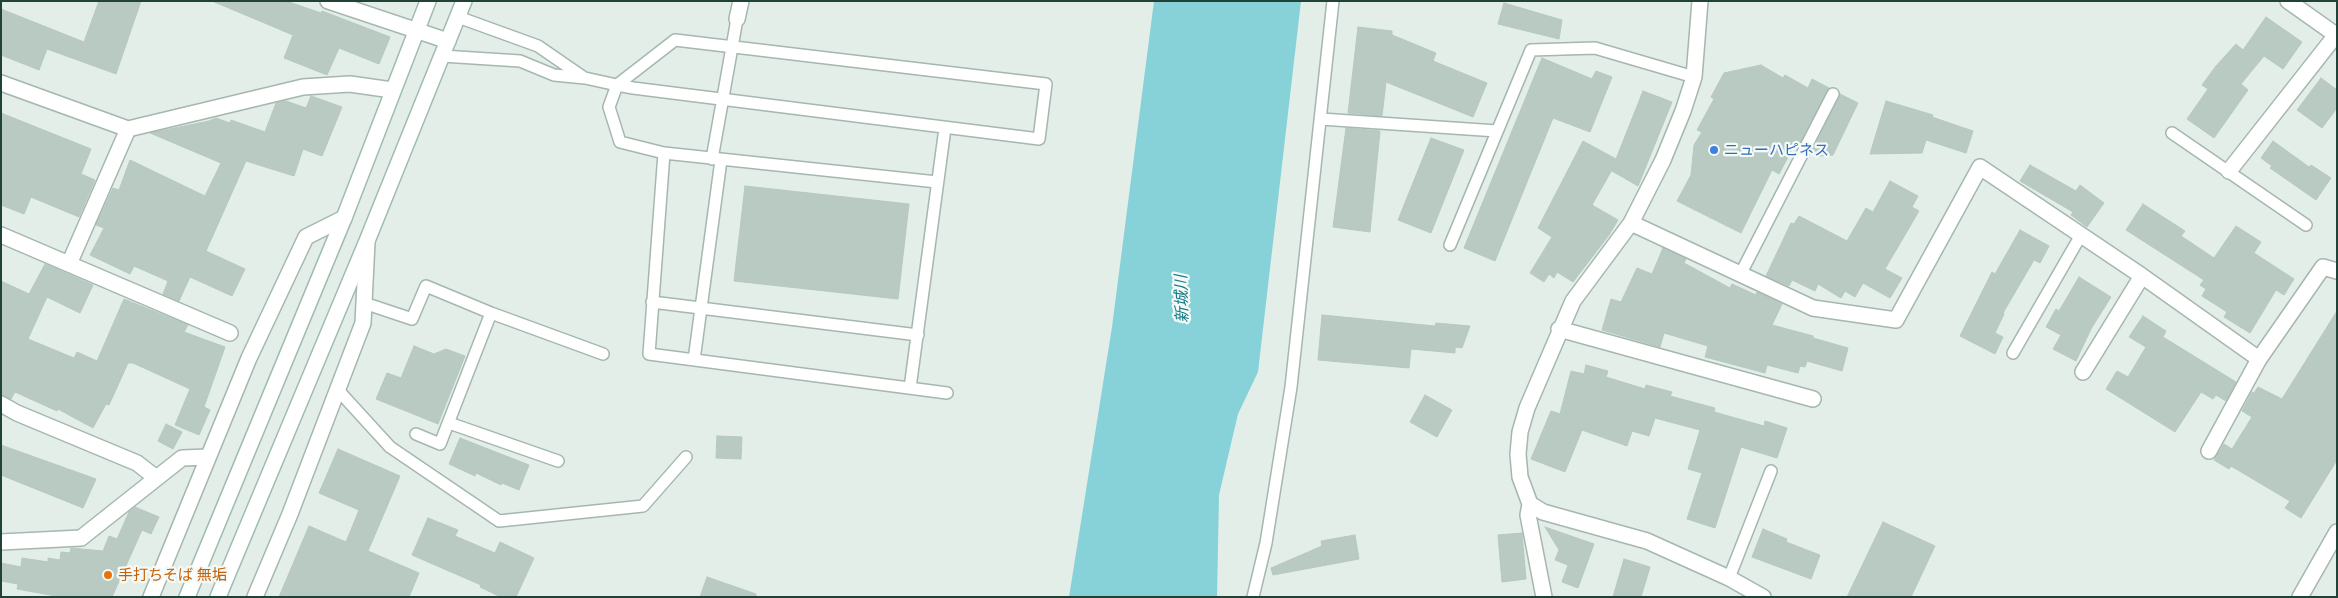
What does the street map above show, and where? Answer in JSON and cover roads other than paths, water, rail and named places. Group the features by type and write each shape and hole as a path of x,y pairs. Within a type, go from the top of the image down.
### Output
{"street":[{"path":"328,1 448,42"},
{"path":"188,595 344,218 428,1"},
{"path":"218,597 368,241 464,1"},
{"path":"736,19 741,1"},
{"path":"1544,597 1528,515 1530,504 1520,477 1518,454 1520,432 1526,408 1559,329 1573,301 1631,223 1663,160 1683,111 1694,77 1700,1"},
{"path":"2229,171 2336,35 2288,1"},
{"path":"1,83 128,129 303,87 350,84 392,90"},
{"path":"69,264 128,129"},
{"path":"1631,223 1813,308 1896,320 1980,166 2142,276 2259,359"},
{"path":"151,597 249,358 306,237 344,218"},
{"path":"1,235 230,334"},
{"path":"255,597 290,514 363,323 368,241"},
{"path":"2209,451 2259,359 2323,267 2337,271"},
{"path":"2083,372 2142,276"},
{"path":"1559,329 1813,399"},
{"path":"1,404 17,413 137,463 155,477"},
{"path":"1,542 80,538 155,477 182,458 208,457"},
{"path":"1530,504 1543,512 1647,542 1728,578 1763,597"},
{"path":"2300,597 2337,532"}],"lane":[{"path":"1253,597 1266,543 1291,387 1333,1"},
{"path":"458,17 538,46 585,78"},
{"path":"694,360 702,308 722,100 736,19"},
{"path":"442,56 520,61 554,75 585,78 617,85 1039,140 1046,84 675,40 617,85 609,108 620,142 664,153 937,182"},
{"path":"1450,246 1531,50 1595,48 1694,77"},
{"path":"1740,275 1833,94"},
{"path":"1321,119 1497,131"},
{"path":"910,388 945,128"},
{"path":"2172,133 2306,225"},
{"path":"664,153 649,354 947,393"},
{"path":"2013,353 2081,235"},
{"path":"364,302 412,319 426,286 491,313 603,354"},
{"path":"652,302 918,335"},
{"path":"416,434 440,444 491,313"},
{"path":"337,389 390,447 499,521 643,506 686,457"},
{"path":"449,423 558,461"},
{"path":"1728,578 1771,471"}],"water":[{"name":"新城川","path":"1154,1 1301,1 1258,372 1238,414 1219,495 1217,597 1069,597 1112,327"}],"place":[{"name":"ニューハピネス","path":"1714,150"},
{"name":"手打ちそば 無垢","path":"108,575"}]}
